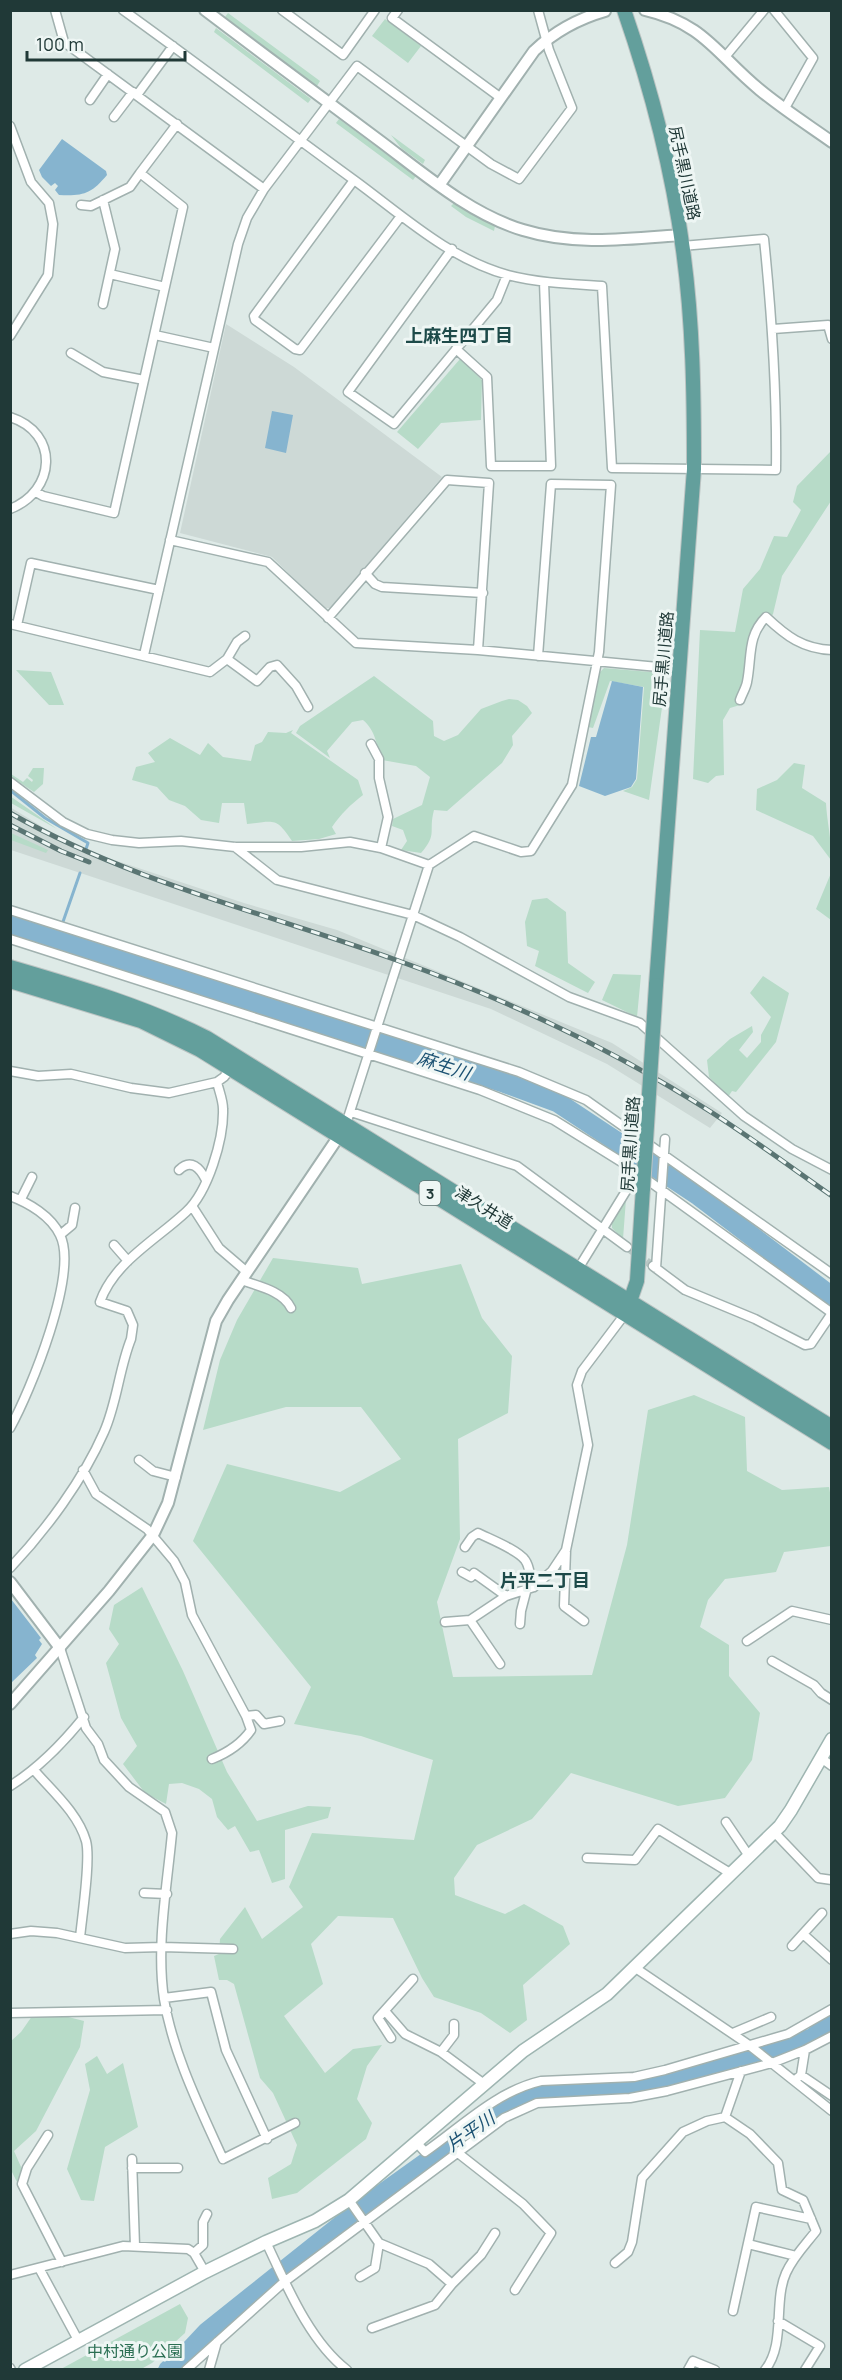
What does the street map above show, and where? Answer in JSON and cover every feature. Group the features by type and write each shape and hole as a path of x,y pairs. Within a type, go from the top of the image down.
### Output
{"main road":[{"name":"尻手黒川道路","path":"624,10 651,94 682,241 693,358 694,469 637,1281 628,1308"},
{"name":"津久井道","path":"10,967 110,996 178,1023 217,1044 578,1269 628,1308 831,1427"},
{"name":"津久井道","path":"10,981 141,1021 346,1124 831,1443"},
{"path":"25,2370 205,2272 351,2202 523,2051 596,2003 774,1832 791,1810 831,1739"}],"street":[{"path":"55,10 64,42 264,189"},
{"path":"123,10 401,216 452,249 479,264 507,275 544,282 602,286 612,468 776,470 773,329 764,239 682,241 564,239 523,230 497,221 440,184 205,10"},
{"path":"282,10 343,55 375,10"},
{"path":"398,10 392,18 501,98"},
{"path":"144,655 238,244 247,218 264,189 357,66 491,164 519,179 572,108 546,39 538,10"},
{"path":"645,10 668,13 690,26 760,90 831,142"},
{"path":"725,57 764,10"},
{"path":"774,10 813,58 785,108"},
{"path":"440,184 534,51 546,39 568,24 605,11"},
{"path":"114,117 173,46"},
{"path":"90,100 108,74"},
{"path":"81,205 91,206 130,187 177,124"},
{"path":"10,126 31,182 49,203 53,224 48,275 10,336"},
{"path":"36,492 43,496 114,513 183,207 140,173"},
{"path":"354,180 254,316 255,320 295,349 300,350 401,216"},
{"path":"103,200 115,249 103,304"},
{"path":"452,249 348,392 394,424 497,300 507,275"},
{"path":"110,274 165,287"},
{"path":"456,349 488,377 490,466 551,466 544,282"},
{"path":"773,329 828,325 831,339"},
{"path":"154,335 214,348"},
{"path":"71,353 103,372 144,381"},
{"path":"10,417 31,428 41,440 46,452 47,465 36,492 21,505 10,509"},
{"path":"328,618 447,480 489,483 478,650"},
{"path":"10,1704 60,1648 153,1535 168,1503 176,1477 214,1329 228,1300 346,1124 429,865 474,836 521,852 531,851 572,785 596,661 611,485 551,484 538,656"},
{"path":"170,540 268,562 356,643 478,650 679,669"},
{"path":"159,590 31,563 14,624 210,672 245,636"},
{"path":"365,573 375,584 382,587 483,593"},
{"path":"740,700 747,683 749,651 753,635 766,617 784,634 805,646 831,650"},
{"path":"226,658 257,681 270,667 277,665 296,686 308,707"},
{"path":"371,744 379,759 380,778 388,817 381,848"},
{"path":"10,782 63,822 87,834 112,840 139,843 181,842 235,847 301,847 350,842 381,848 429,865"},
{"path":"235,847 277,880 413,915 460,937 569,997 639,1023 744,1116 792,1149 831,1170"},
{"path":"10,910 376,1029 519,1072 586,1101 664,1154 831,1275"},
{"path":"10,939 370,1051 480,1090 554,1120 628,1164 661,1189 831,1313 810,1344 805,1345 755,1319 685,1290 655,1267 661,1189 664,1154 665,1139"},
{"path":"10,1071 38,1076 71,1074 131,1088 169,1093 217,1082 231,1068"},
{"path":"10,1568 44,1530 83,1470 104,1432 133,1325 127,1311 100,1302 105,1288 128,1261 192,1206 216,1154 223,1115 217,1082"},
{"path":"346,1124 517,1166 627,1246"},
{"path":"578,1269 626,1191 630,1132"},
{"path":"179,1170 185,1165 193,1165 199,1168 206,1179"},
{"path":"10,1428 21,1409 61,1292 65,1266 60,1235 43,1214 14,1199 32,1177"},
{"path":"192,1206 219,1248 244,1276 288,1301 291,1308"},
{"path":"60,1235 72,1225 75,1208"},
{"path":"114,1245 128,1261"},
{"path":"584,1622 564,1606 566,1550 588,1445 577,1385 589,1361 628,1308"},
{"path":"139,1460 153,1471 176,1477"},
{"path":"83,1470 96,1494 153,1535 182,1574 188,1591 192,1615 246,1716 251,1730 246,1737 224,1755 213,1759"},
{"path":"465,1547 478,1533 524,1558 529,1567 530,1588 521,1611 520,1624"},
{"path":"445,1622 470,1620 506,1596 530,1588 552,1571 566,1550"},
{"path":"462,1572 471,1577 474,1573 506,1596"},
{"path":"10,1582 60,1648 86,1728 98,1744 104,1760 129,1787 165,1812 170,1822 172,1833 162,1947 164,1998 178,2052 223,2159 296,2123"},
{"path":"747,1641 792,1611 831,1620"},
{"path":"470,1620 500,1664"},
{"path":"772,1661 814,1685 821,1694 831,1700"},
{"path":"246,1716 256,1715 264,1724 280,1721"},
{"path":"10,1786 34,1770 84,1717"},
{"path":"821,1758 831,1766"},
{"path":"34,1770 76,1819 86,1840 87,1858 80,1938"},
{"path":"726,1822 749,1856"},
{"path":"587,1858 635,1860 658,1829 730,1873"},
{"path":"774,1832 818,1878 831,1880"},
{"path":"144,1893 167,1894"},
{"path":"792,1946 822,1913"},
{"path":"10,1934 31,1931 80,1938 104,1946 125,1948 233,1949"},
{"path":"803,1934 831,1960"},
{"path":"634,1967 733,2033 769,2061 831,2096"},
{"path":"391,2038 378,2018 413,1979"},
{"path":"164,1998 211,1992 226,2050 267,2139"},
{"path":"417,2142 425,2152 496,2100 526,2085 541,2081 634,2077 788,2034 831,2009"},
{"path":"10,2013 167,2010"},
{"path":"384,2011 405,2034 441,2052 483,2084"},
{"path":"733,2033 771,2017"},
{"path":"441,2052 454,2035 454,2024"},
{"path":"186,2370 217,2342 281,2273 364,2220 504,2118 537,2103 649,2096 741,2071 805,2050 831,2036"},
{"path":"798,2077 805,2050"},
{"path":"725,2117 741,2071"},
{"path":"798,2077 831,2111"},
{"path":"615,2263 627,2252 632,2242 642,2178 683,2132 706,2121 725,2117 750,2134 777,2163 782,2190 803,2200 816,2231 785,2274 774,2349 771,2363 765,2370"},
{"path":"48,2135 27,2168 22,2184 62,2262"},
{"path":"458,2153 523,2204 551,2233 515,2289"},
{"path":"132,2158 135,2246"},
{"path":"132,2168 178,2168"},
{"path":"351,2202 379,2243 429,2264 452,2284"},
{"path":"733,2311 756,2207 811,2219"},
{"path":"194,2253 203,2245 203,2222 207,2214"},
{"path":"372,2328 435,2305 481,2255 495,2233"},
{"path":"266,2242 317,2339 347,2370"},
{"path":"360,2277 375,2268 379,2243"},
{"path":"748,2244 796,2256"},
{"path":"10,2275 108,2249 135,2246 188,2249 194,2253 205,2272"},
{"path":"39,2268 78,2340"},
{"path":"778,2321 820,2346 805,2370"},
{"path":"209,2370 217,2342"},
{"path":"688,2370 693,2361 716,2370"}],"shaded area":[{"path":"226,324 294,367 442,477 330,608 324,608 272,557 180,533"},
{"path":"10,807 54,834 90,852 244,903 337,930 612,1043 722,1113 710,1128 607,1064 491,1009 11,850"}],"green space":[{"path":"228,13 320,81 317,86 225,17"},
{"path":"385,19 421,46 408,63 372,36"},
{"path":"216,28 311,99 308,103 214,32"},
{"path":"339,119 416,176 413,180 336,123"},
{"path":"391,135 425,160 423,164 401,148"},
{"path":"454,203 495,226 494,231 466,217 451,206"},
{"path":"460,359 482,380 481,420 441,423 418,449 397,432"},
{"path":"831,451 831,501 782,576 773,614 753,644 748,690 740,705 730,708 723,720 724,775 716,776 708,783 693,779 700,630 735,632 743,589 760,569 774,536 787,537 801,510 793,502 797,486"},
{"path":"604,668 662,673 666,679 649,800 623,791 632,787 637,779 644,687 610,681 593,728 588,727 599,673"},
{"path":"16,670 51,672 64,705 49,705"},
{"path":"374,676 433,721 434,736 444,741 458,735 481,709 502,701 518,700 532,713 512,736 513,745 502,763 447,811 434,810 431,837 421,853 401,850 407,841 403,830 392,826 393,819 422,805 430,777 416,766 382,760 373,733 363,720 352,722 327,751 330,758 296,733 300,726"},
{"path":"293,730 291,733 358,780 363,795 332,827 336,834 319,839 292,841 274,822 247,824 244,803 222,803 219,823 201,820 185,806 169,800 157,787 132,780 136,767 155,762 148,753 170,738 200,755 208,743 223,757 251,761 255,745 262,742 268,732 286,733"},
{"path":"794,763 805,765 802,788 826,803 831,860 813,836 756,810 757,789 777,780"},
{"path":"33,768 44,768 43,784 34,792 10,776 11,774 23,782 27,778 32,782 33,780 28,776"},
{"path":"10,796 57,829 11,803"},
{"path":"11,833 48,850 46,853 11,840"},
{"path":"831,873 831,920 816,909"},
{"path":"547,898 566,912 568,963 595,982 588,993 535,966 539,951 527,946 525,922 532,900"},
{"path":"613,974 641,975 637,1017 602,1000"},
{"path":"763,976 789,993 776,1042 736,1092 732,1091 728,1097 709,1077 707,1060 730,1039 752,1026 753,1032 739,1050 747,1058 761,1042 761,1035 771,1017 750,993"},
{"path":"626,1199 623,1239 612,1228 612,1222"},
{"path":"273,1258 358,1268 362,1284 461,1264 482,1318 512,1356 508,1413 458,1439 460,1539 437,1602 453,1677 592,1675 627,1545 648,1410 694,1395 745,1417 747,1471 782,1490 829,1487 831,1546 784,1552 776,1572 725,1579 708,1600 700,1627 729,1645 729,1676 760,1713 752,1760 725,1798 678,1806 571,1773 532,1819 477,1845 454,1878 455,1895 505,1914 524,1904 563,1926 570,1944 523,1985 527,2020 510,2033 481,2013 434,1997 422,1978 393,1918 338,1916 311,1944 323,1984 284,2016 325,2073 353,2049 382,2045 367,2066 357,2099 372,2123 366,2139 297,2193 272,2199 268,2178 291,2164 297,2145 273,2093 260,2078 234,1984 227,1980 219,1980 214,1956 219,1954 220,1939 245,1907 262,1939 303,1907 289,1887 312,1833 414,1840 433,1760 361,1736 294,1724 311,1687 193,1541 227,1464 340,1492 401,1459 361,1407 286,1407 203,1430 220,1360 237,1320"},
{"path":"142,1587 183,1671 227,1772 257,1821 308,1806 331,1807 328,1818 285,1830 285,1879 272,1883 259,1850 250,1852 235,1826 228,1830 217,1817 212,1799 199,1789 182,1783 169,1784 166,1804 145,1793 123,1764 137,1746 121,1718 106,1663 119,1644 109,1629 114,1605"},
{"path":"37,2009 84,2021 80,2047 36,2131 14,2151 25,2176 17,2182 11,2170 11,2041 21,2032"},
{"path":"97,2056 107,2074 123,2063 138,2127 105,2147 94,2201 81,2200 67,2169 90,2090 85,2064"},
{"name":"中村通り公園","path":"180,2304 188,2318 185,2333 152,2363 143,2368 61,2369"}],"water":[{"path":"62,139 106,171 107,175 91,190 75,195 59,195 55,190 58,186 55,183 51,186 42,177 39,170"},
{"path":"272,411 293,415 286,453 265,448"},
{"path":"612,681 643,687 636,779 631,787 605,796 579,786 591,737 596,737"},
{"path":"11,1599 41,1638 39,1640 42,1644 35,1655 37,1658 11,1683"}],"waterway":[{"path":"10,790 45,818 88,843 86,849"},
{"path":"57,939 80,873"},
{"name":"麻生川","path":"10,925 505,1083 557,1102 699,1196 832,1297"},
{"name":"片平川","path":"168,2370 177,2364 207,2332 360,2210 519,2096 552,2089 637,2085 692,2072 767,2054 813,2038 832,2022"}],"tunnel":[{"path":"627,1247 653,1266"}],"railway":[{"path":"10,813 104,859 152,878 440,976 560,1028 674,1089 757,1143 832,1196"},
{"path":"10,825 61,851 89,862"}],"district":[{"name":"上麻生四丁目","path":"459,335"},
{"name":"片平二丁目","path":"545,1580"}]}
